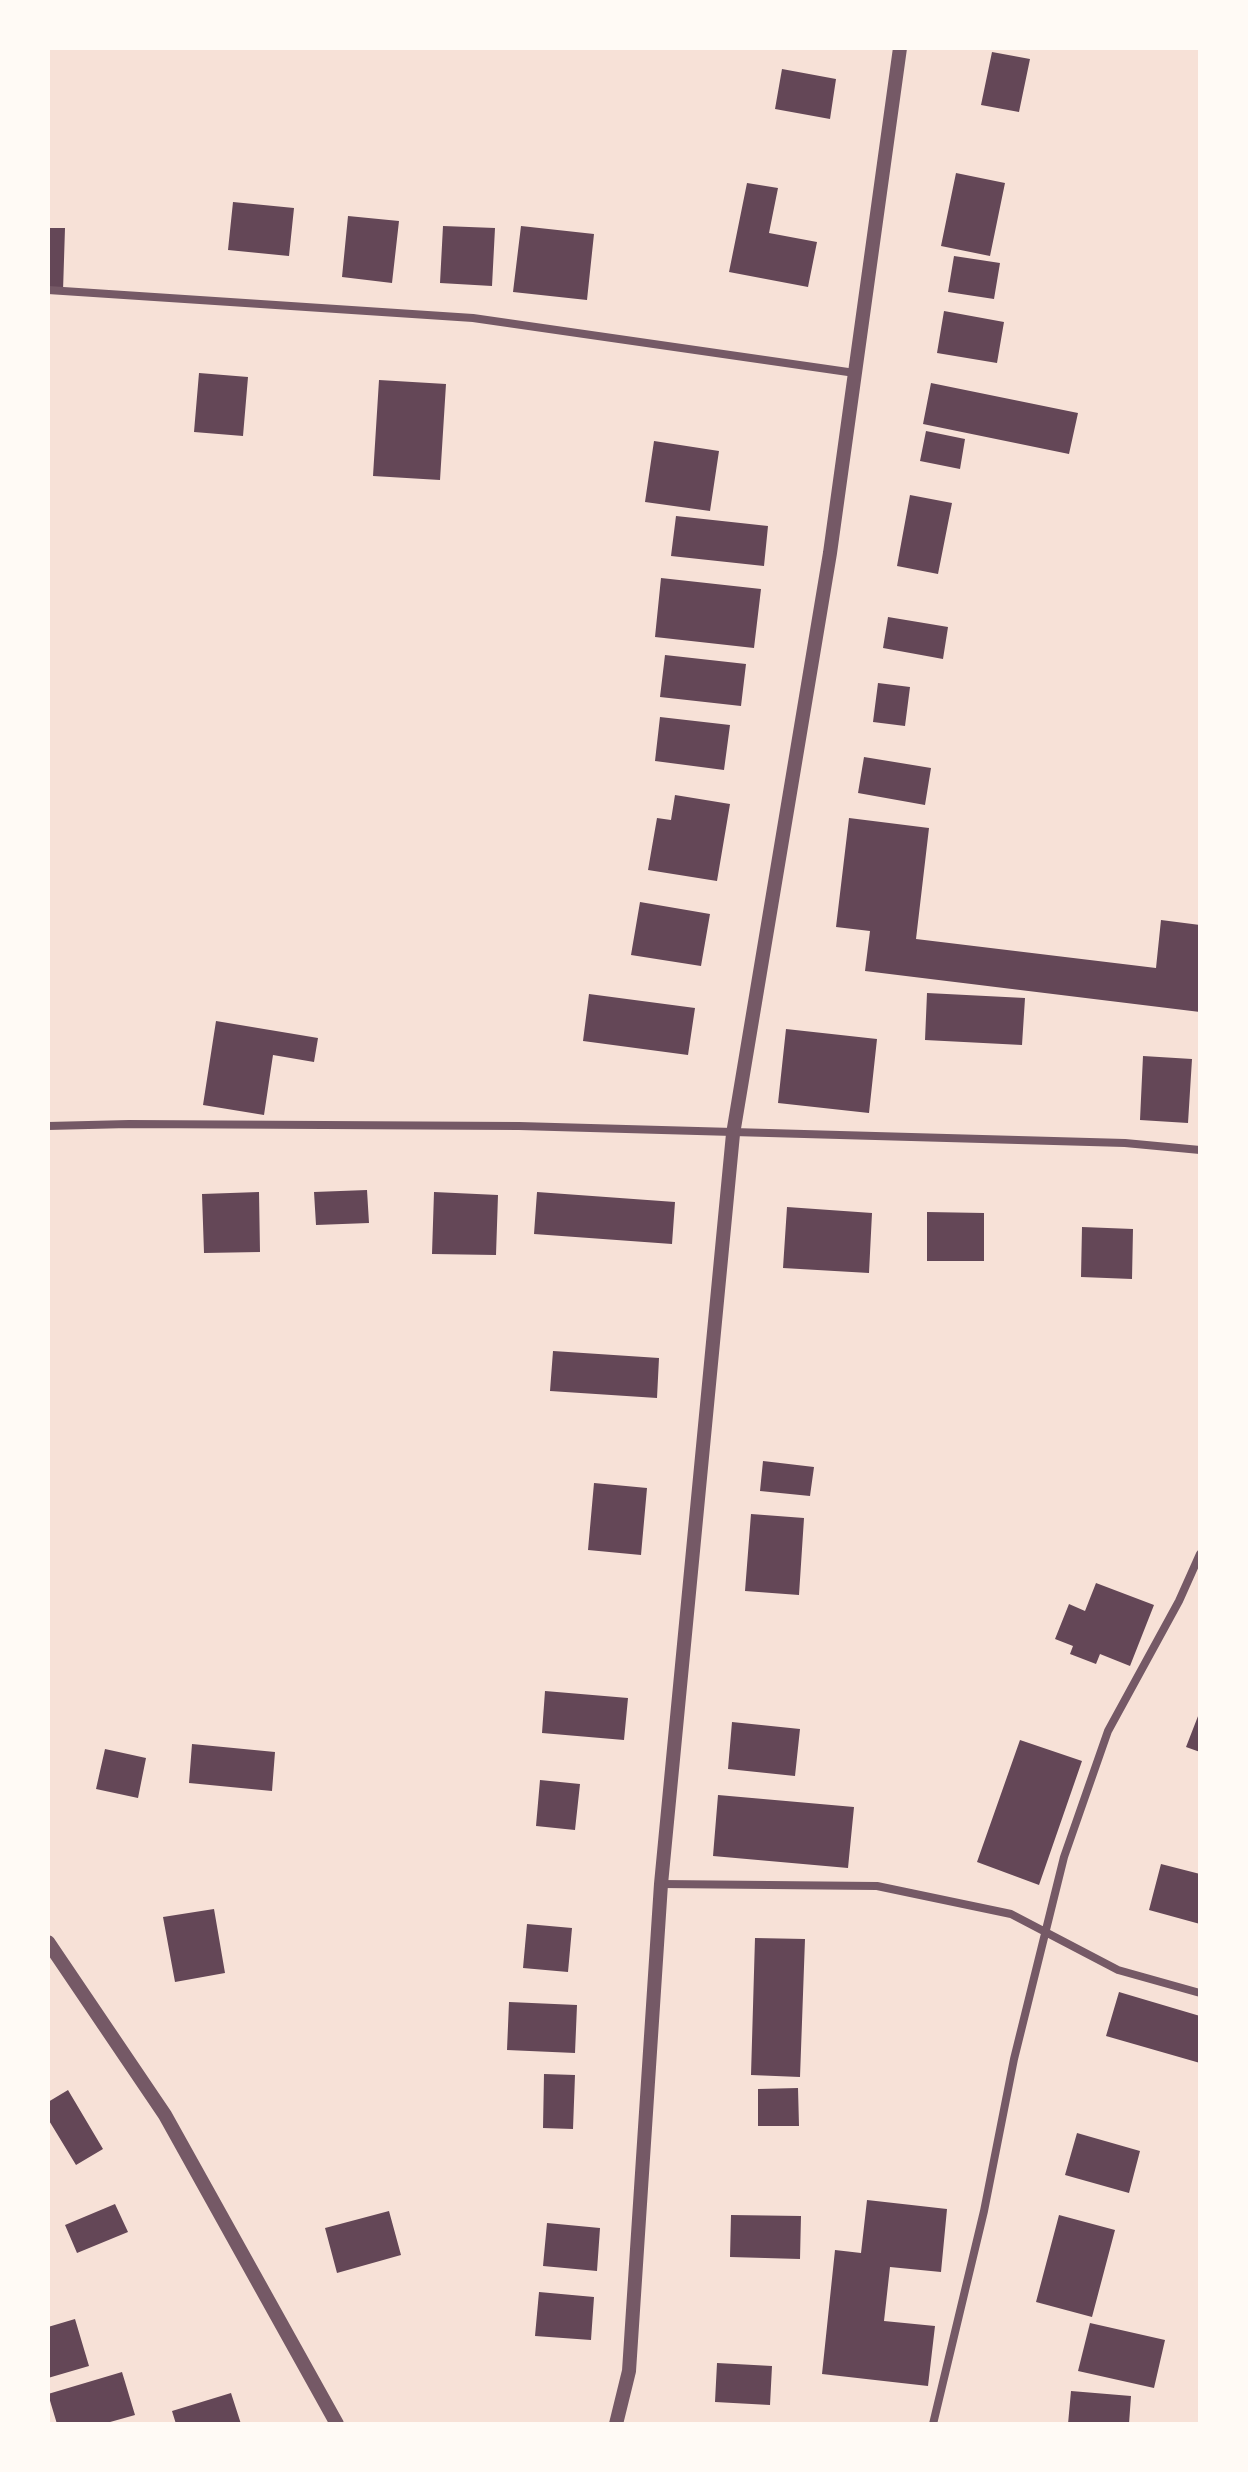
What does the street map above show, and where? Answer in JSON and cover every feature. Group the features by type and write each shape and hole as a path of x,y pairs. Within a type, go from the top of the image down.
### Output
{"street":[{"path":"616,2424 629,2371 661,1884 733,1134 830,553 900,48"},
{"path":"48,290 473,318 855,373"},
{"path":"48,1126 519,1126 1125,1143 1200,1150"},
{"path":"933,2424 984,2211 1014,2059 1064,1857 1108,1731 1179,1601 1200,1554"},
{"path":"661,1884 877,1886 1011,1914 1118,1970 1200,1993"},
{"path":"48,1942 165,2115 337,2424"}],"building":[{"path":"992,52 1030,59 1019,112 981,105"},
{"path":"782,69 836,79 830,119 775,109"},
{"path":"956,173 1005,183 990,256 941,246"},
{"path":"747,183 778,188 769,233 817,242 808,287 729,272"},
{"path":"233,202 294,208 289,256 228,250"},
{"path":"348,216 399,221 392,283 342,277"},
{"path":"443,226 495,228 492,286 440,283"},
{"path":"521,226 594,234 587,300 513,292"},
{"path":"48,228 65,228 63,291 48,290"},
{"path":"954,256 1000,263 994,299 948,292"},
{"path":"944,311 1004,322 997,363 937,353"},
{"path":"199,373 248,377 243,436 194,432"},
{"path":"379,380 446,384 440,480 373,476"},
{"path":"931,383 1078,413 1069,454 923,424"},
{"path":"926,431 965,439 960,469 920,461"},
{"path":"654,441 719,451 710,511 645,502"},
{"path":"910,495 952,503 938,574 897,566"},
{"path":"676,516 768,526 764,566 671,556"},
{"path":"661,578 761,589 754,648 655,637"},
{"path":"888,617 948,627 943,659 883,648"},
{"path":"665,655 746,664 741,706 660,697"},
{"path":"878,683 910,687 905,726 873,722"},
{"path":"660,717 730,725 724,770 655,761"},
{"path":"864,757 931,768 925,805 858,793"},
{"path":"675,795 730,804 717,881 648,870 657,818 671,820"},
{"path":"849,818 929,828 916,939 1156,968 1161,920 1200,925 1200,1012 865,971 870,931 836,927"},
{"path":"640,902 710,914 701,966 631,955"},
{"path":"927,993 1025,998 1022,1045 925,1040"},
{"path":"589,994 695,1008 688,1055 583,1041"},
{"path":"216,1021 318,1038 314,1062 273,1055 264,1115 203,1105"},
{"path":"786,1029 877,1039 869,1113 778,1103"},
{"path":"1143,1056 1192,1059 1188,1123 1140,1120"},
{"path":"367,1190 369,1223 316,1225 314,1192"},
{"path":"259,1192 260,1252 204,1253 202,1194"},
{"path":"434,1192 498,1195 496,1255 432,1254"},
{"path":"537,1192 675,1202 672,1244 534,1234"},
{"path":"787,1207 872,1213 869,1273 783,1268"},
{"path":"927,1212 984,1213 984,1261 927,1261"},
{"path":"1082,1227 1133,1229 1132,1279 1081,1277"},
{"path":"553,1351 659,1358 657,1398 550,1391"},
{"path":"763,1461 814,1467 810,1496 760,1491"},
{"path":"594,1483 647,1488 641,1555 588,1550"},
{"path":"751,1514 804,1518 799,1595 745,1591"},
{"path":"1096,1583 1154,1605 1130,1666 1100,1654 1096,1664 1070,1654 1073,1646 1055,1639 1069,1604 1085,1611"},
{"path":"545,1691 628,1698 624,1740 542,1733"},
{"path":"1200,1711 1200,1752 1186,1747"},
{"path":"732,1722 800,1729 795,1776 728,1769"},
{"path":"1020,1740 1082,1761 1039,1885 977,1862"},
{"path":"192,1744 275,1752 272,1791 189,1783"},
{"path":"105,1749 146,1758 138,1798 96,1789"},
{"path":"540,1780 580,1784 575,1830 536,1826"},
{"path":"718,1795 854,1807 848,1868 713,1856"},
{"path":"1161,1864 1200,1874 1200,1924 1149,1910"},
{"path":"214,1909 225,1973 175,1982 163,1917"},
{"path":"527,1924 572,1928 568,1972 523,1968"},
{"path":"755,1938 805,1939 800,2077 751,2075"},
{"path":"1119,1992 1200,2016 1200,2063 1106,2036"},
{"path":"509,2002 577,2005 575,2053 507,2050"},
{"path":"544,2074 575,2075 573,2129 543,2128"},
{"path":"798,2088 799,2126 758,2126 758,2089"},
{"path":"68,2090 103,2149 76,2165 48,2119 48,2102"},
{"path":"1077,2133 1140,2151 1129,2193 1065,2175"},
{"path":"867,2200 947,2209 941,2272 890,2267 884,2321 935,2326 928,2386 822,2374 835,2250 861,2253"},
{"path":"115,2204 128,2232 77,2253 65,2225"},
{"path":"389,2211 401,2255 337,2273 325,2228"},
{"path":"731,2215 801,2216 800,2259 730,2257"},
{"path":"1059,2215 1115,2230 1092,2317 1036,2302"},
{"path":"547,2223 600,2228 597,2271 543,2266"},
{"path":"539,2292 594,2297 591,2340 535,2336"},
{"path":"75,2319 89,2366 48,2378 48,2327"},
{"path":"1090,2323 1165,2340 1154,2388 1078,2371"},
{"path":"717,2363 772,2366 770,2405 715,2402"},
{"path":"122,2372 135,2415 103,2424 57,2424 48,2394"},
{"path":"1071,2391 1131,2396 1129,2424 1068,2424"},
{"path":"231,2393 241,2424 176,2424 172,2411"}]}
